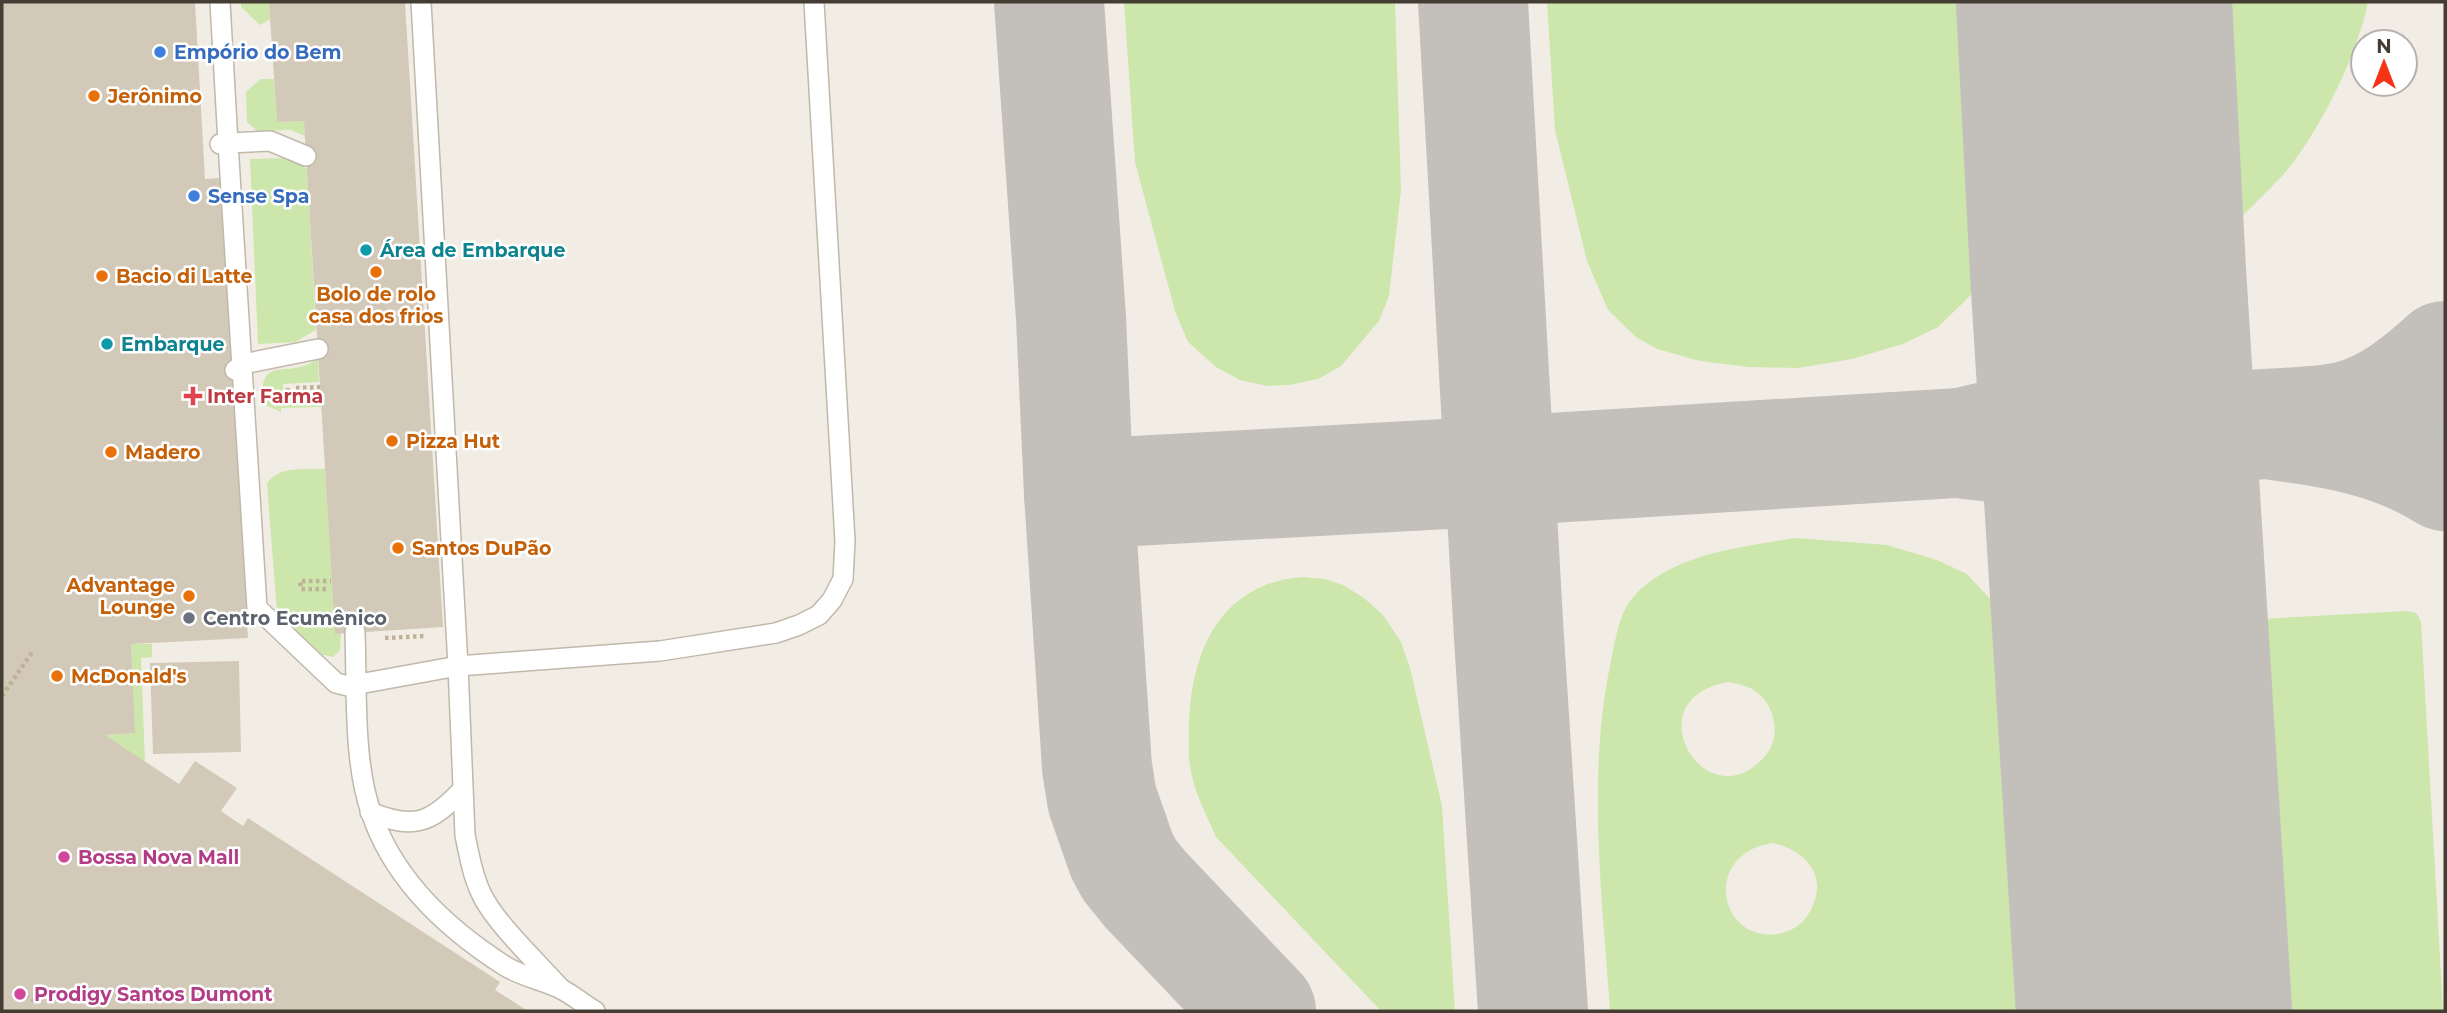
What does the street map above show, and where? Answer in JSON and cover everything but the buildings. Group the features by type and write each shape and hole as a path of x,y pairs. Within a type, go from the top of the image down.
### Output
{"lane":[{"path":"220,2 224,144 252,603 336,683 357,686 458,666 660,650 776,633 819,615 832,600 843,579 844,490 814,2"},
{"path":"421,2 466,835 470,861 481,894 500,921 561,989"},
{"path":"224,144 270,141 306,156"},
{"path":"238,368 318,349"},
{"path":"355,632 360,750 370,812 387,849 439,917 507,967 561,989 595,1011"},
{"path":"370,812 401,822 426,819 448,805 462,790"}],"path":[{"path":"311,398 287,399 287,388 320,387"},
{"path":"326,589 301,589 300,581 331,581"},
{"path":"2,696 33,650"},
{"path":"14,988 37,1003"}],"green space":[{"path":"241,2 269,2 270,19 260,25 241,7"},
{"path":"1124,2 1395,2 1401,190 1389,296 1379,321 1341,366 1318,379 1267,386 1240,380 1216,367 1188,342 1175,311 1135,162"},
{"path":"1547,2 1980,2 1993,219 1992,244 1985,267 1969,297 1938,327 1903,344 1852,359 1798,368 1749,367 1700,361 1657,349 1636,337 1608,310 1587,261 1555,130"},
{"path":"2213,2 2368,2 2361,28 2349,28 2349,62 2310,139 2282,176 2232,226 2226,225"},
{"path":"261,79 274,79 277,122 304,121 305,136 291,130 257,131 247,122 246,92"},
{"path":"284,158 307,169 316,330 295,342 258,344 250,159"},
{"path":"318,358 319,382 283,384 283,401 321,400 321,407 281,408 281,412 263,404 263,388 266,377 271,372 297,368"},
{"path":"325,469 335,633 341,634 340,650 333,657 323,655 277,613 267,484 285,471"},
{"path":"1795,538 1887,545 1937,560 1967,574 1995,604 2010,632 2024,690 2042,1011 1610,1011 1600,878 1598,789 1604,700 1621,620 1629,603 1641,589 1675,567 1734,548","holes":["1728,682 1751,689 1764,699 1772,715 1775,732 1765,756 1743,773 1721,776 1702,767 1688,751 1682,731 1685,710 1699,693","1773,843 1803,857 1814,873 1817,893 1807,916 1799,925 1783,933 1757,933 1742,925 1731,911 1726,895 1728,878 1735,863 1750,850"]},
{"path":"1302,577 1325,579 1343,585 1364,598 1383,615 1401,642 1410,668 1442,806 1455,1011 1381,1011 1216,837 1197,793 1189,762 1189,733 1190,705 1202,652 1229,609 1248,594 1273,583"},
{"path":"2407,611 2416,613 2421,621 2443,1011 2269,1011 2248,623 2252,619"},
{"path":"131,644 152,644 152,657 141,658 145,762 105,735 134,733"}],"taxiway":[{"path":"1049,2 1071,318 1079,494 1097,767 1102,799 1129,869 1261,1011"},
{"path":"1473,2 1533,1011"},
{"path":"1964,443 2006,432 2035,417 2069,384 2090,343 2108,272"},
{"path":"1079,494 2318,421 2348,416 2376,406 2412,384 2445,356"},
{"path":"2280,426 2323,432 2386,448 2445,476"},
{"path":"1966,444 2012,449 2039,460 2070,481 2094,511 2129,606"}],"runway":[{"path":"2094,2 2154,1011"}],"place":[{"name":"Empório do Bem","path":"160,52"},
{"name":"Jerônimo","path":"94,96"},
{"name":"Sense Spa","path":"194,196"},
{"name":"Área de Embarque","path":"366,250"},
{"name":"Bolo de rolo casa dos frios","path":"376,272"},
{"name":"Bacio di Latte","path":"102,276"},
{"name":"Embarque","path":"107,344"},
{"name":"Inter Farma","path":"193,396"},
{"name":"Pizza Hut","path":"392,441"},
{"name":"Madero","path":"111,452"},
{"name":"Santos DuPão","path":"398,548"},
{"name":"Advantage Lounge","path":"189,596"},
{"name":"Centro Ecumênico","path":"189,618"},
{"name":"McDonald's","path":"57,676"},
{"name":"Bossa Nova Mall","path":"64,857"},
{"name":"Prodigy Santos Dumont","path":"20,994"}]}
